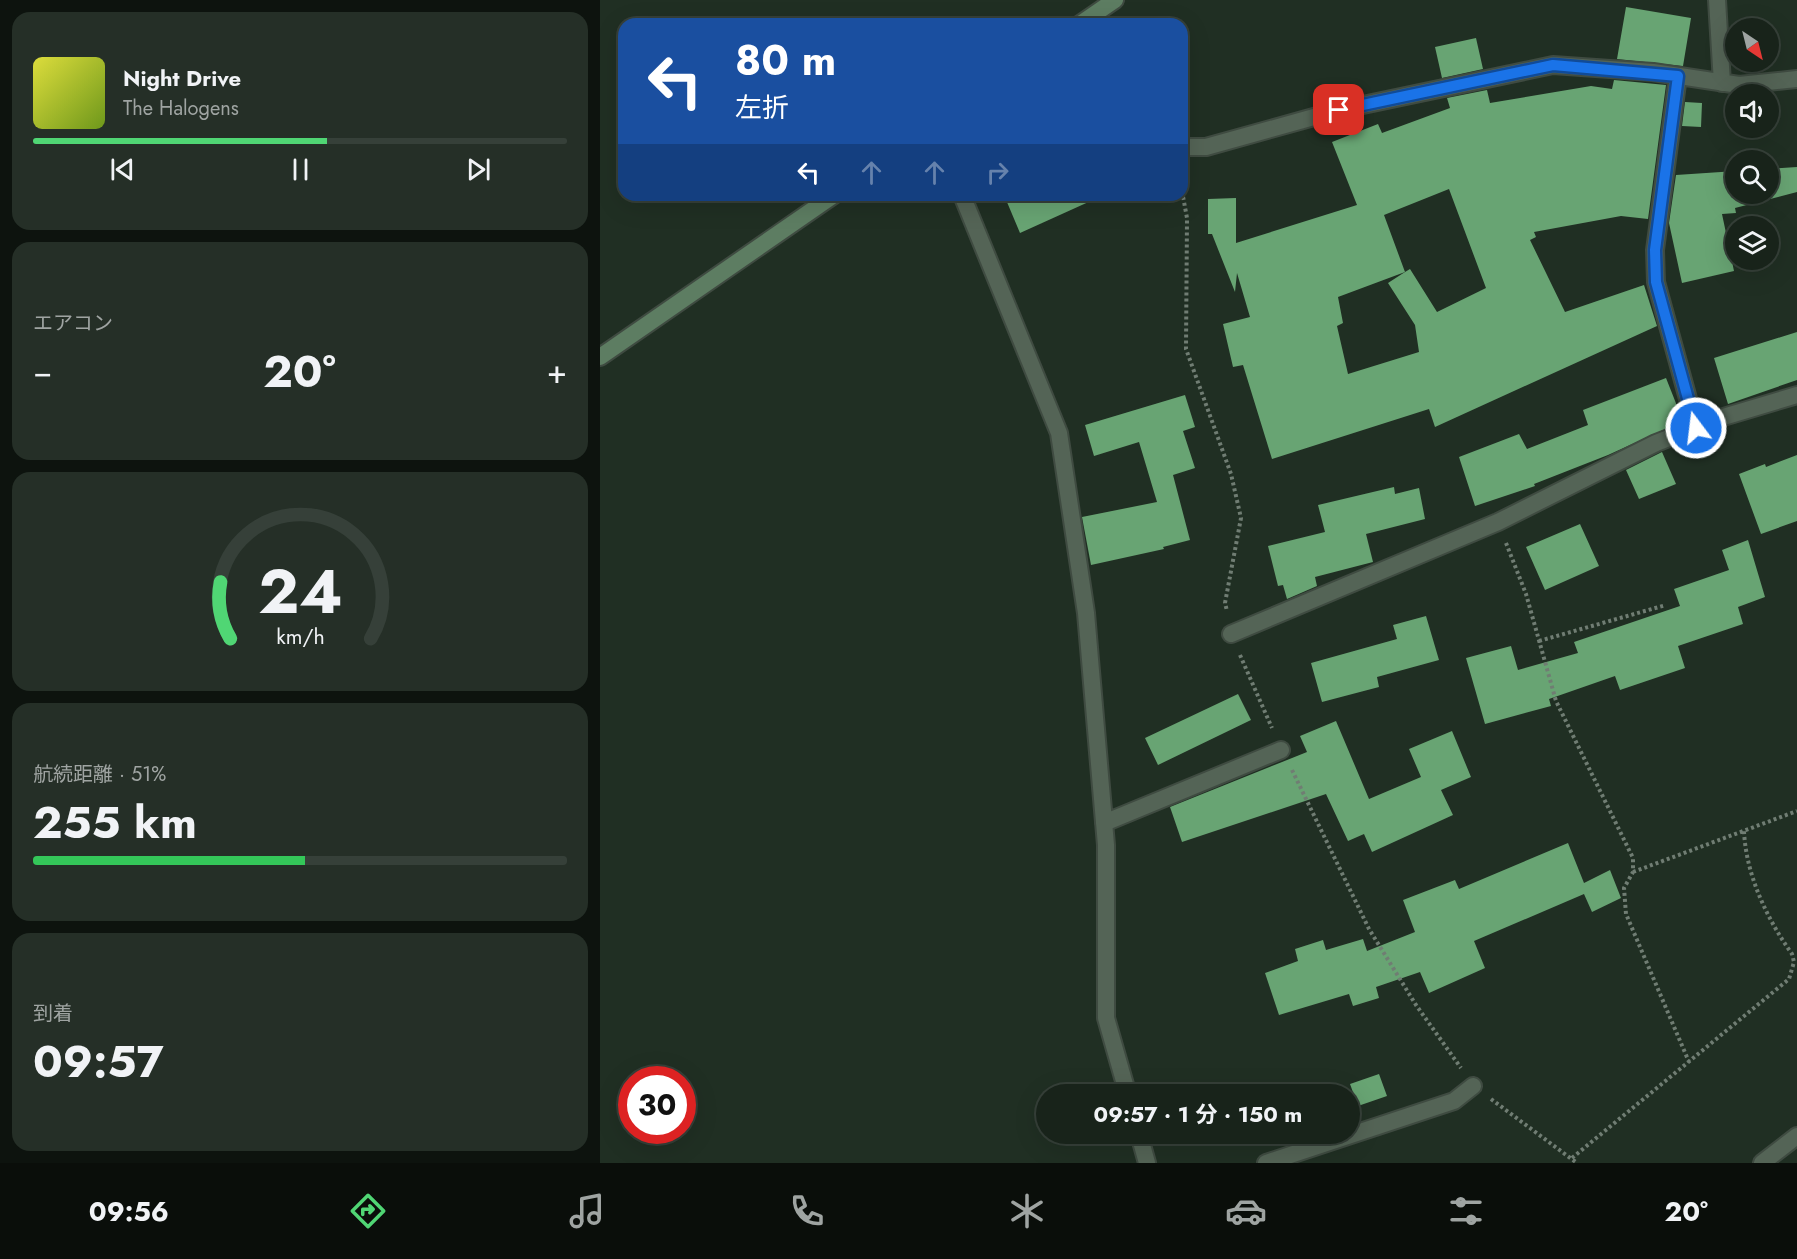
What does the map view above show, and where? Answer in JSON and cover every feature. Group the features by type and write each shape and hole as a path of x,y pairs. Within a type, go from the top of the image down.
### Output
{"main road":[{"path":"1089,18 1115,0"},
{"path":"600,357 825,201"}],"street":[{"path":"1717,0 1722,83"},
{"path":"1188,147 1206,147 1339,110 1553,65 1678,76 1739,85 1797,79"},
{"path":"1678,76 1655,250 1656,282 1696,428"},
{"path":"964,201 1059,432 1086,613 1104,823 1106,1018 1125,1084"},
{"path":"1231,634 1498,522 1656,443 1797,394"},
{"path":"1104,823 1281,750"},
{"path":"1266,1163 1454,1101 1473,1086"},
{"path":"1762,1163 1797,1136"},
{"path":"1142,1144 1147,1163"}],"path":[{"path":"1184,201 1187,218 1186,349 1231,474 1241,518 1225,603 1231,634 1281,750 1317,816 1369,928 1416,1005 1473,1086 1577,1163"},
{"path":"1498,522 1526,594 1556,700 1627,841 1633,858 1633,872 1624,888 1626,914 1689,1062"},
{"path":"1539,641 1666,605"},
{"path":"1633,872 1797,811"},
{"path":"1572,1158 1780,987 1792,973 1792,954 1752,877 1745,848 1744,831"}],"building":[{"path":"1626,7 1691,18 1683,66 1617,59"},
{"path":"1476,38 1483,69 1442,78 1435,47"},
{"path":"1614,80 1666,85 1648,219 1621,216 1534,232 1536,237 1530,240 1565,312 1644,285 1657,326 1435,427 1429,409 1272,459 1243,365 1233,367 1223,324 1250,317 1237,273 1235,292 1212,234 1208,234 1208,199 1236,198 1236,243 1357,205 1332,142 1378,124 1382,133 1450,108 1447,98 1487,90 1490,103 1591,86 1612,89","holes":["1449,189 1486,288 1437,312 1410,269 1405,272 1384,215","1405,272 1388,283 1415,325 1419,352 1348,374 1337,326 1343,323 1338,297"]},
{"path":"1685,102 1702,103 1701,127 1682,126"},
{"path":"1797,167 1797,192 1779,197 1779,168"},
{"path":"1725,172 1725,204 1750,204 1735,208 1736,213 1722,214 1725,228 1725,270 1734,271 1682,283 1669,223 1676,175"},
{"path":"1007,201 1091,201 1020,233"},
{"path":"1797,332 1797,380 1728,404 1714,358"},
{"path":"1666,378 1683,421 1608,455 1534,484 1535,486 1475,506 1459,457 1519,434 1527,449 1588,425 1583,410"},
{"path":"1185,395 1195,427 1183,431 1195,468 1173,475 1190,540 1163,547 1164,549 1091,565 1082,517 1157,502 1139,442 1094,456 1085,425"},
{"path":"1662,452 1676,484 1639,499 1626,470"},
{"path":"1797,455 1797,521 1761,534 1739,474"},
{"path":"1394,487 1395,494 1419,488 1425,519 1366,534 1373,562 1315,577 1317,586 1287,599 1283,585 1278,586 1268,546 1325,532 1318,505"},
{"path":"1580,524 1599,566 1545,590 1526,547"},
{"path":"1748,540 1765,597 1738,607 1743,624 1678,646 1685,668 1620,690 1615,676 1549,699 1551,706 1485,724 1466,658 1511,646 1518,670 1578,653 1574,642 1680,606 1674,589 1729,570 1722,550"},
{"path":"1426,616 1439,660 1377,677 1379,687 1322,702 1311,663 1397,639 1393,625"},
{"path":"1238,694 1251,720 1158,765 1145,738"},
{"path":"1336,721 1369,799 1421,777 1409,749 1452,731 1471,777 1441,790 1453,815 1372,852 1364,834 1348,841 1326,794 1182,842 1170,807 1307,752 1300,736"},
{"path":"1568,843 1584,883 1610,870 1621,898 1592,912 1584,894 1474,941 1485,968 1429,993 1420,972 1376,987 1379,998 1353,1006 1349,994 1279,1015 1265,973 1298,961 1295,949 1323,940 1326,950 1363,939 1367,951 1415,932 1403,900 1455,880 1459,889"},
{"path":"1379,1074 1387,1096 1360,1105 1360,1084 1350,1084"}],"route":[{"path":"1339,110 1553,65 1678,76 1655,250 1656,282 1696,428"}]}
